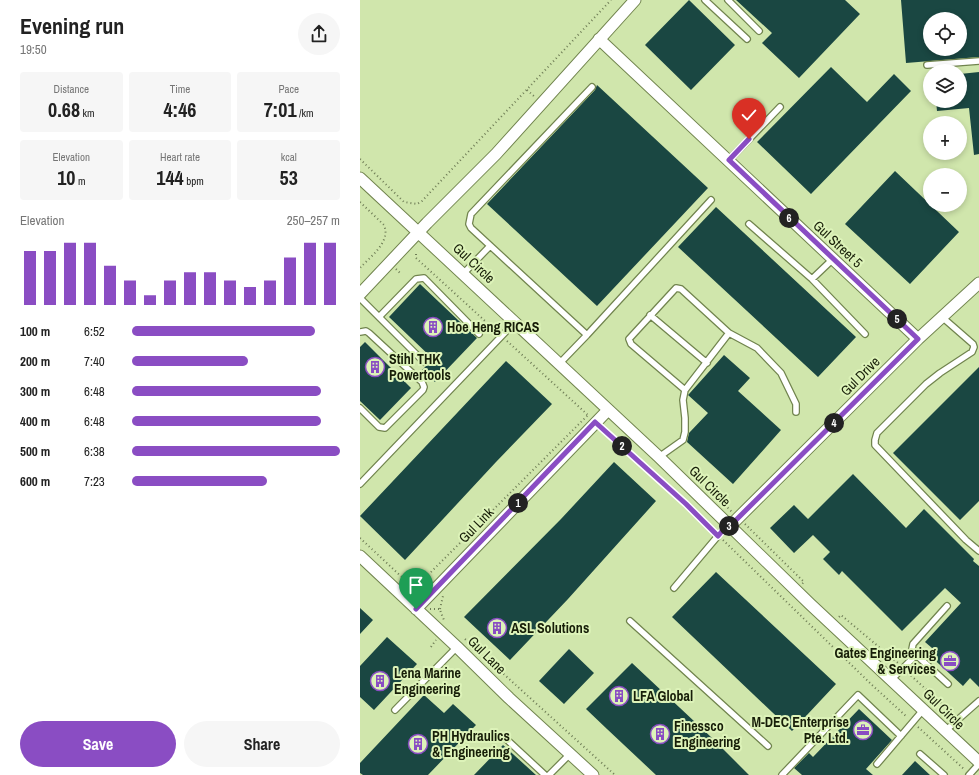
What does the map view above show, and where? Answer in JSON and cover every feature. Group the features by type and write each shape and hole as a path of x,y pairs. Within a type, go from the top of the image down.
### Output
{"street":[{"path":"360,294 418,232 496,154 635,0"},
{"name":"Gul Street 5","path":"599,39 918,339"},
{"name":"Gul Circle","path":"360,178 659,457 810,604 979,763"},
{"name":"Gul Drive","path":"729,525 918,339 979,283"},
{"name":"Gul Link","path":"420,606 592,418 608,410"},
{"name":"Gul Lane","path":"360,556 420,606 457,647 488,678 592,775"}],"lane":[{"path":"705,0 746,39"},
{"path":"728,0 759,31"},
{"path":"940,64 979,61"},
{"path":"587,335 490,246 471,228 469,224 471,214 592,87"},
{"path":"729,160 780,107"},
{"path":"559,364 711,200"},
{"path":"749,224 812,279 865,334"},
{"path":"463,274 490,246"},
{"path":"812,279 833,260"},
{"path":"379,317 416,279 424,278 479,334"},
{"path":"686,390 631,344 629,339 676,288 681,289 729,333 757,348 781,373 796,404 796,412"},
{"path":"360,298 424,362"},
{"path":"650,315 707,363"},
{"path":"942,318 973,344 974,347 972,352 926,384 877,433 875,445 966,540 979,551"},
{"path":"360,484 515,322"},
{"path":"360,332 366,331 422,382 424,387 423,390 386,428 379,427 360,408"},
{"path":"659,457 682,440 685,432 683,400 686,390 729,333"},
{"path":"674,588 729,525"},
{"path":"946,606 913,644 912,649 916,655 948,684"},
{"path":"630,621 768,746"},
{"path":"395,710 457,647"},
{"path":"891,680 916,655"},
{"path":"782,775 858,695 901,736"},
{"path":"945,732 979,701"},
{"path":"877,764 924,710"},
{"path":"504,737 546,775"},
{"path":"549,775 570,754"},
{"path":"920,754 944,775"},
{"path":"970,775 979,763"}],"path":[{"path":"360,159 404,202 417,204 422,202 612,0"},
{"path":"360,202 384,225 386,229 384,242 360,268"},
{"path":"416,254 416,258 686,504 872,685 970,775"},
{"path":"360,538 405,580 412,583 422,581 592,418"},
{"path":"412,583 413,592 420,606 430,609 440,609 443,619 449,624"},
{"path":"460,635 615,775"}],"building":[{"path":"689,0 735,45 691,90 645,45"},
{"path":"736,0 845,0 860,14 799,78 762,43 772,33"},
{"path":"901,0 979,0 979,57 906,63"},
{"path":"831,67 867,102 894,74 911,91 811,194 757,142"},
{"path":"979,72 979,154 974,155 969,108 937,111 937,108 967,108 967,73"},
{"path":"597,85 708,188 597,306 487,204 595,90"},
{"path":"895,171 923,198 923,212 938,212 959,232 910,284 845,224"},
{"path":"716,207 856,337 818,377 678,247"},
{"name":"Hoe Heng RICAS","path":"420,284 477,338 435,382 422,370 433,359 389,317"},
{"name":"Stihl THK Powertools","path":"365,342 411,388 380,420 360,401 360,347"},
{"path":"724,355 750,378 738,391 781,430 733,484 687,442 689,433 708,413 688,395"},
{"path":"506,361 552,404 405,560 360,516"},
{"path":"979,367 979,501 960,520 893,453"},
{"path":"614,462 656,501 568,599 510,660 464,617 561,519"},
{"path":"853,474 906,528 924,509 974,559 973,561 979,566 979,687 970,678 963,686 927,653 932,648 925,642 961,603 945,588 902,631 842,571 839,575 823,559 830,552 813,535 794,553 770,528 794,505 808,519"},
{"path":"716,572 836,684 792,731 672,617"},
{"path":"360,608 373,620 360,634"},
{"name":"Lena Marine Engineering","path":"387,637 417,664 374,710 360,697 360,666"},
{"path":"569,649 594,673 564,704 539,681"},
{"path":"632,663 749,775 656,775 586,709"},
{"name":"PH Hydraulics & Engineering","path":"424,695 444,713 453,704 476,725 428,775 363,775 360,773 360,763"},
{"path":"859,709 892,740 866,769 873,775 802,775 794,768 809,753 813,757"},
{"path":"503,745 536,775 474,775"},
{"path":"915,761 930,775 902,775"}],"place":[{"name":"Hoe Heng RICAS","path":"433,327"},
{"name":"Stihl THK Powertools","path":"375,367"},
{"name":"ASL Solutions","path":"497,628"},
{"name":"Gates Engineering & Services","path":"950,661"},
{"name":"Lena Marine Engineering","path":"380,681"},
{"name":"LFA Global","path":"619,696"},
{"name":"M-DEC Enterprise Pte. Ltd.","path":"863,730"},
{"name":"Finessco Engineering","path":"660,734"},
{"name":"PH Hydraulics & Engineering","path":"418,744"}],"route":[{"path":"416,609 595,422 686,504 718,536 728,524 730,526 918,339 729,160 749,139"}]}
